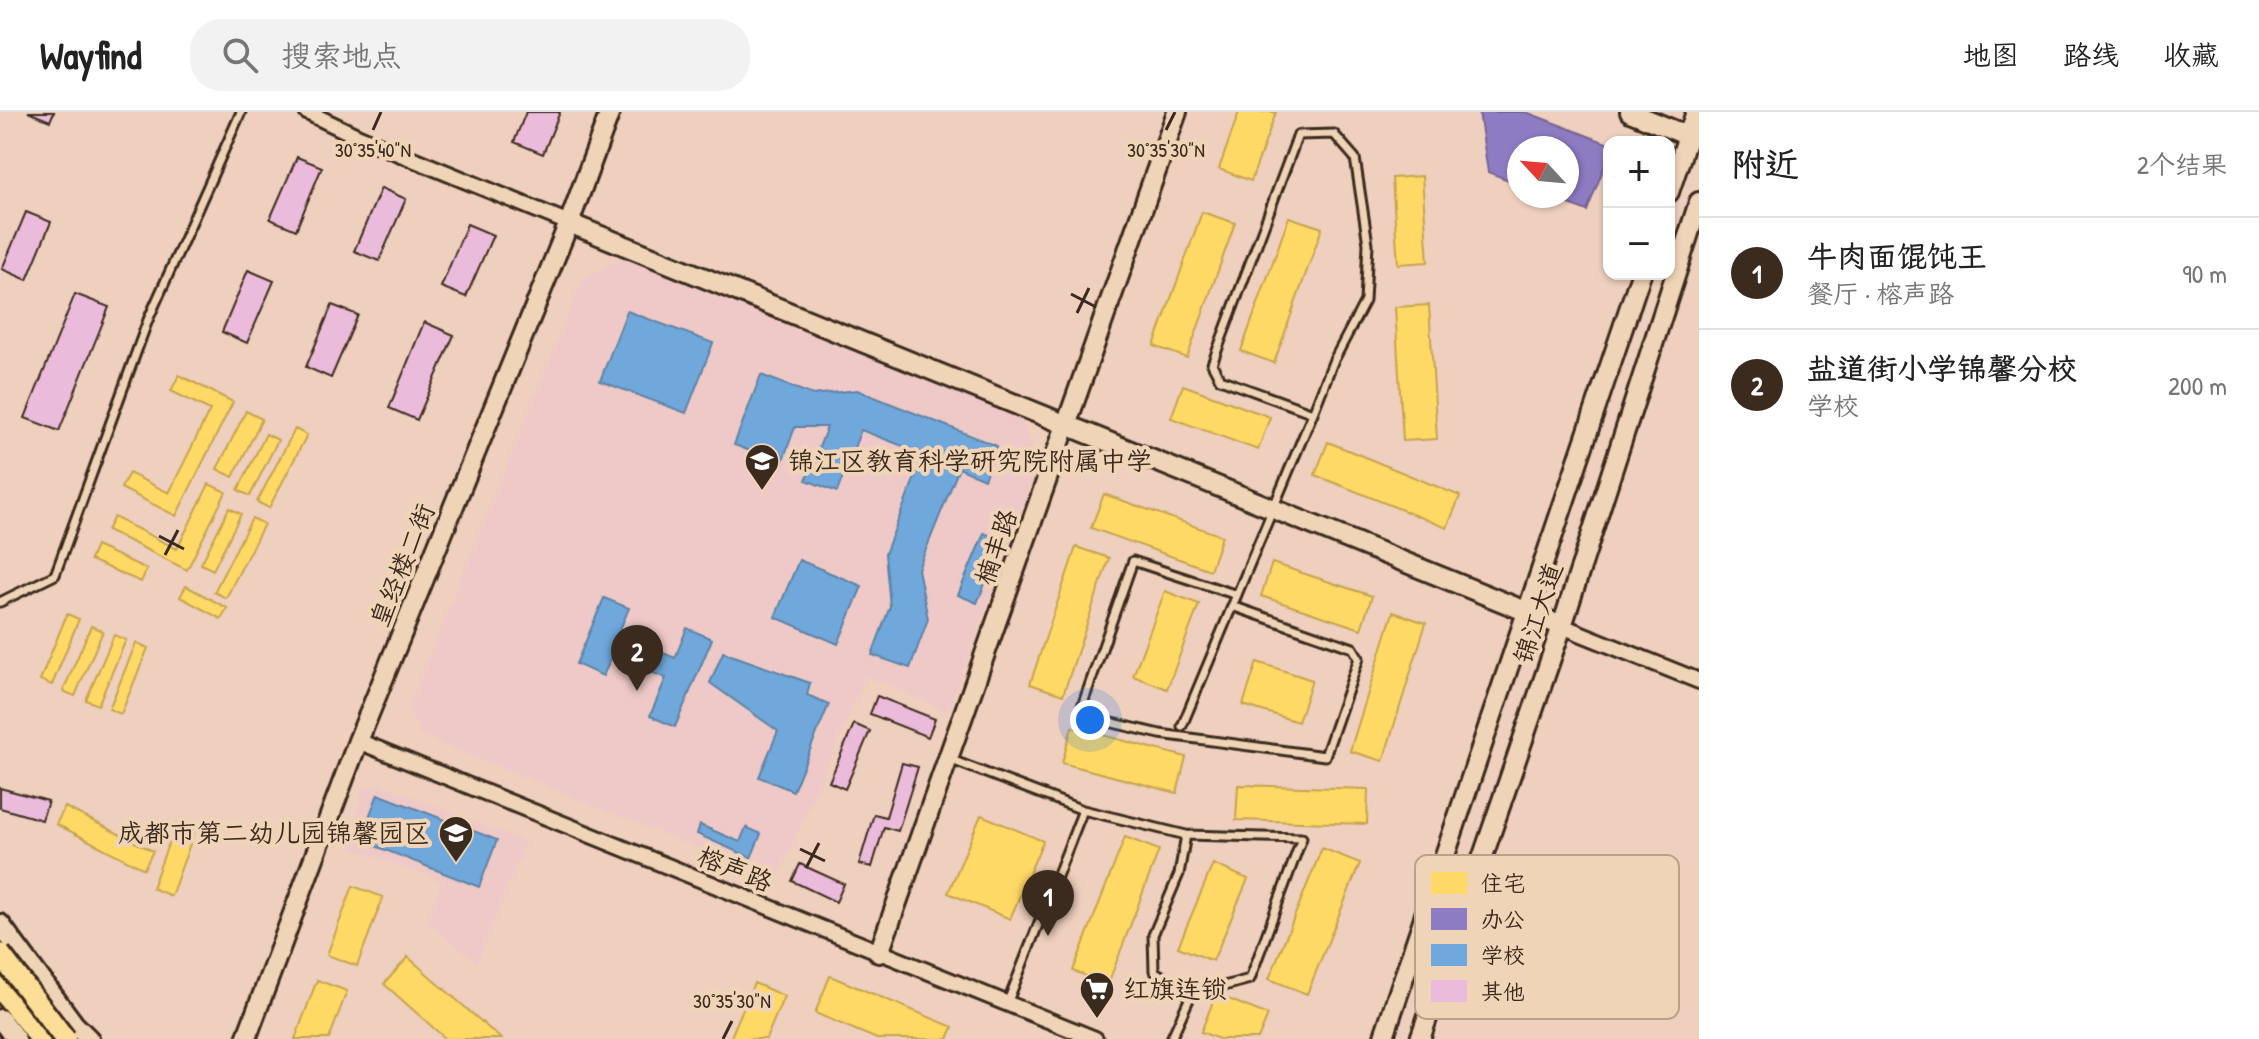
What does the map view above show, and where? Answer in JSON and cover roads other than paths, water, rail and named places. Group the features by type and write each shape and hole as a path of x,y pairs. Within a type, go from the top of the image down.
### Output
{"main road":[{"path":"0,954 65,1039"},
{"path":"0,988 41,1039"}],"street":[{"path":"307,112 359,137 569,223 1699,681"},
{"name":"皇经楼二街","path":"246,1039 358,741 569,223 610,112"},
{"name":"楠丰路","path":"879,953 1177,112"},
{"path":"1630,112 1688,136"},
{"path":"1675,174 1696,112"},
{"name":"锦江大道","path":"1483,855 1562,626 1699,202"},
{"name":"锦江大道","path":"1445,855 1639,280"},
{"name":"榕声路","path":"358,741 1095,1039"},
{"path":"0,924 74,1024 89,1039"},
{"name":"锦江大道","path":"1383,1039 1415,944"},
{"path":"0,1019 16,1039"},
{"name":"锦江大道","path":"1420,1039 1427,1019"}],"lane":[{"path":"0,602 55,575 148,320 241,112"},
{"path":"1182,726 1313,413 1333,362 1365,301 1368,244 1355,158 1334,134 1298,135 1212,364 1220,379 1313,413"},
{"path":"1232,606 1353,648 1359,658 1325,756 1160,734 1083,716 1081,709 1133,561 1237,595"},
{"path":"949,759 1083,810 1186,835 1302,838 1250,979 1191,995 1154,971 1153,935 1179,874 1186,835"},
{"path":"1007,1004 1083,810"},
{"path":"1171,1039 1191,995"}],"place":[{"name":"锦江区教育科学研究院附属中学","path":"762,492"},
{"name":"盐道街小学锦馨分校","path":"637,691"},
{"name":"成都市第二幼儿园锦馨园区","path":"456,864"},
{"name":"牛肉面馄饨王","path":"1048,936"},
{"name":"红旗连锁","path":"1097,1020"}]}
